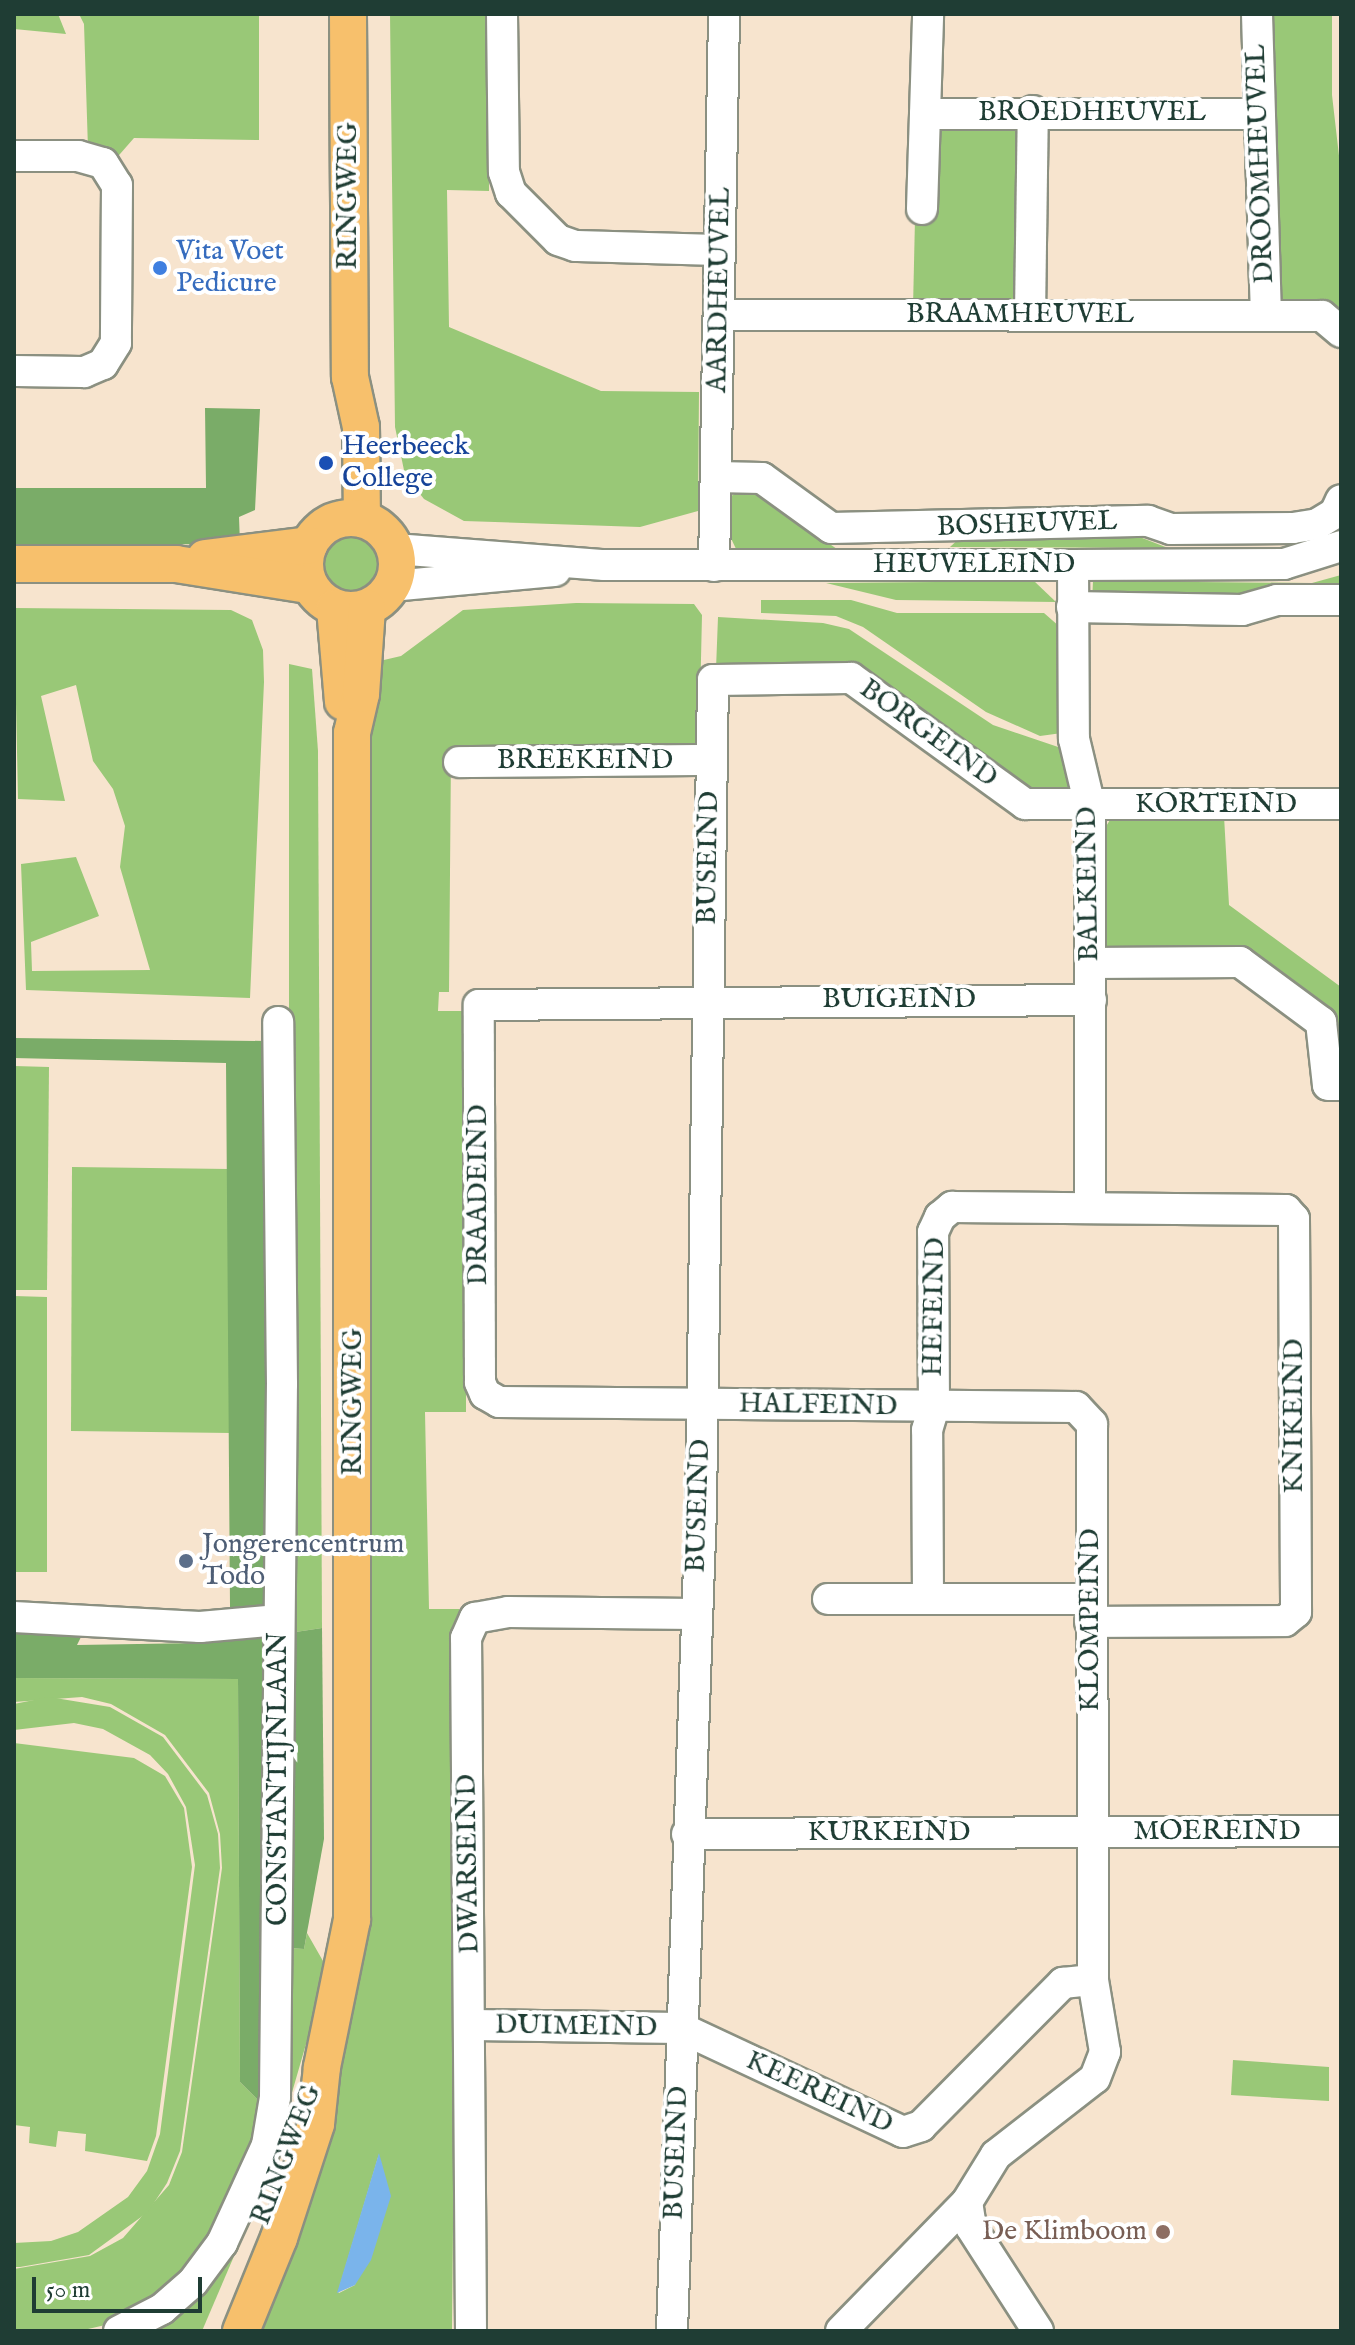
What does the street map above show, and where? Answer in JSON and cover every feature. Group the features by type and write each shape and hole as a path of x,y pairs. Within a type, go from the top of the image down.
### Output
{"main road":[{"name":"RINGWEG","path":"241,2331 279,2238 316,2124 322,2067 352,1920 352,733 341,695 351,597 305,561 334,529 339,427 350,377 348,14"},
{"path":"14,564 176,564 351,597 395,549 378,526 334,529 176,564"},
{"name":"RINGWEG","path":"215,2331 322,2067"}],"street":[{"path":"502,14 504,172 511,193 558,240 575,246 720,250"},
{"name":"AARDHEUVEL","path":"714,566 724,14"},
{"path":"922,209 928,14"},
{"name":"DROOMHEUVEL","path":"1257,14 1266,315"},
{"path":"1030,315 1033,111"},
{"name":"BROEDHEUVEL","path":"925,114 1033,111 1259,114"},
{"path":"14,156 78,156 103,163 117,185 116,343 103,364 84,372 14,371"},
{"name":"BRAAMHEUVEL","path":"719,315 1266,315 1331,324"},
{"name":"BOSHEUVEL","path":"717,477 762,478 831,528 1148,521 1171,529 1293,528 1317,524 1335,513 1341,500"},
{"name":"HEUVELEIND","path":"395,549 604,565 1073,565 1284,564 1341,546"},
{"name":"HEUVELEIND","path":"351,597 604,565"},
{"name":"BALKEIND","path":"1073,565 1074,739 1090,806 1090,1205"},
{"path":"1072,607 1242,610 1277,600 1341,600"},
{"name":"BORGEIND","path":"713,680 851,678 1025,804 1090,806"},
{"name":"BUSEIND","path":"672,2331 701,1405 713,680"},
{"name":"BREEKEIND","path":"459,762 711,760"},
{"name":"KORTEIND","path":"1090,806 1341,804"},
{"path":"1091,963 1240,962 1321,1022 1328,1085 1341,1085"},
{"name":"BUIGEIND","path":"707,999 1091,1000"},
{"name":"DRAADEIND","path":"701,1405 499,1402 485,1394 480,1382 479,1005 707,999"},
{"name":"CONSTANTIJNLAAN","path":"119,2331 162,2309 193,2282 228,2231 267,2145 277,2059 278,1022"},
{"name":"HEFEIND","path":"928,1597 927,1430 934,1407 933,1232 940,1217 952,1207 1090,1205"},
{"name":"KNIKEIND","path":"1090,1205 1252,1205 1286,1210 1294,1219 1296,1612 1285,1621 1090,1610"},
{"name":"HALFEIND","path":"701,1405 934,1407"},
{"name":"KLOMPEIND","path":"841,2331 967,2202 996,2155 1095,2078 1105,2052 1093,1980 1092,1424 1076,1407 934,1407"},
{"path":"828,1599 928,1597 1090,1610"},
{"name":"DWARSEIND","path":"471,2331 466,1638 475,1618 508,1612 695,1614"},
{"path":"14,1617 200,1627 279,1620"},
{"name":"MOEREIND","path":"1092,1832 1341,1831"},
{"name":"KURKEIND","path":"687,1834 1092,1832"},
{"name":"KEEREIND","path":"681,2028 903,2132 921,2126 1063,1983 1093,1980"},
{"name":"DUIMEIND","path":"471,2025 681,2028"},
{"path":"967,2202 971,2227 1038,2331"}],"green space":[{"path":"14,14 58,14 66,34 14,29"},
{"path":"79,14 259,14 259,140 134,138 113,162 88,149 84,24"},
{"path":"390,14 489,14 489,191 447,190 449,327 601,391 699,392 698,511 640,527 464,521 424,499 405,475 395,427"},
{"path":"1270,14 1332,14 1332,95 1341,173 1341,320 1274,308"},
{"path":"931,113 1012,126 1018,134 1016,291 1009,308 913,308 915,219"},
{"path":"205,408 260,409 255,510 239,517 240,544 14,545 14,488 206,488"},
{"path":"739,492 757,495 837,549 737,551 728,532 729,497"},
{"path":"345,532 357,532 374,541 381,552 381,576 374,587 357,596 345,596 333,591 324,582 319,570 319,558 324,546 333,537"},
{"path":"1132,534 1168,548 950,547 963,535"},
{"path":"1341,575 1341,589 1244,601 1092,602 1093,581 1312,583"},
{"path":"1034,581 1056,602 896,600 826,583"},
{"path":"761,600 851,600 897,613 1044,613 1060,627 1057,709 1062,733 1040,736 986,712 863,627 836,616 761,613"},
{"path":"576,603 694,604 702,615 699,747 451,753 449,992 439,992 438,1011 466,1011 466,1412 425,1412 429,1609 459,1609 452,2331 247,2331 334,2085 371,663 401,656 463,610","holes":["379,2154 355,2285 338,2292"]},
{"path":"14,608 231,610 252,620 263,650 264,682 250,998 26,990 21,864 76,857 99,916 31,942 32,971 150,970 120,867 125,826 113,789 93,761 76,685 41,696 65,801 18,799"},
{"path":"718,617 823,623 849,629 993,725 1067,750 1075,784 1067,795 1027,798 856,669 716,669"},
{"path":"289,664 312,669 318,751 322,1628 289,1633"},
{"path":"1113,815 1224,816 1229,905 1341,987 1341,1077 1332,1019 1242,953 1103,949 1102,833"},
{"path":"14,1038 265,1041 267,1608 230,1607 226,1063 14,1058"},
{"path":"14,1066 49,1067 47,1290 14,1290"},
{"path":"72,1167 229,1169 231,1433 71,1431"},
{"path":"14,1296 47,1297 47,1572 14,1572"},
{"path":"14,1628 85,1629 77,1645 199,1643 204,1638 267,1629 267,2109 240,2082 238,1679 14,1678"},
{"path":"322,1628 324,1839 304,1949 289,1948 289,1633"},
{"path":"14,1678 238,1679 240,2082 267,2109 238,2195 185,2273 127,2320 88,2329 14,2331 14,2269 90,2256 123,2238 169,2185 182,2152 222,1868 220,1834 209,1793 165,1735 111,1704 82,1697 14,1702"},
{"path":"49,1697 110,1707 163,1737 207,1795 218,1834 220,1868 180,2151 167,2183 148,2212 89,2255 14,2267 14,2243 51,2241 78,2232 128,2197 147,2171 160,2134 195,1865 186,1807 168,1774 150,1755 103,1729 74,1723 14,1730 14,1704"},
{"path":"14,1743 134,1758 165,1776 184,1808 192,1867 156,2136 147,2161 85,2151 86,2134 58,2131 56,2147 29,2143 30,2127 14,2125"},
{"path":"307,1933 323,1961 317,2006 278,2141 289,1948 304,1949"},
{"path":"1233,2060 1329,2067 1329,2101 1231,2095"},
{"path":"258,2200 202,2331 147,2331"}],"water":[{"path":"379,2153 391,2196 371,2260 355,2285 337,2293"}],"place":[{"name":"Vita Voet Pedicure","path":"160,268"},
{"name":"Heerbeeck College","path":"326,463"},
{"name":"Jongerencentrum Todo","path":"186,1561"},
{"name":"De Klimboom","path":"1163,2232"}]}
